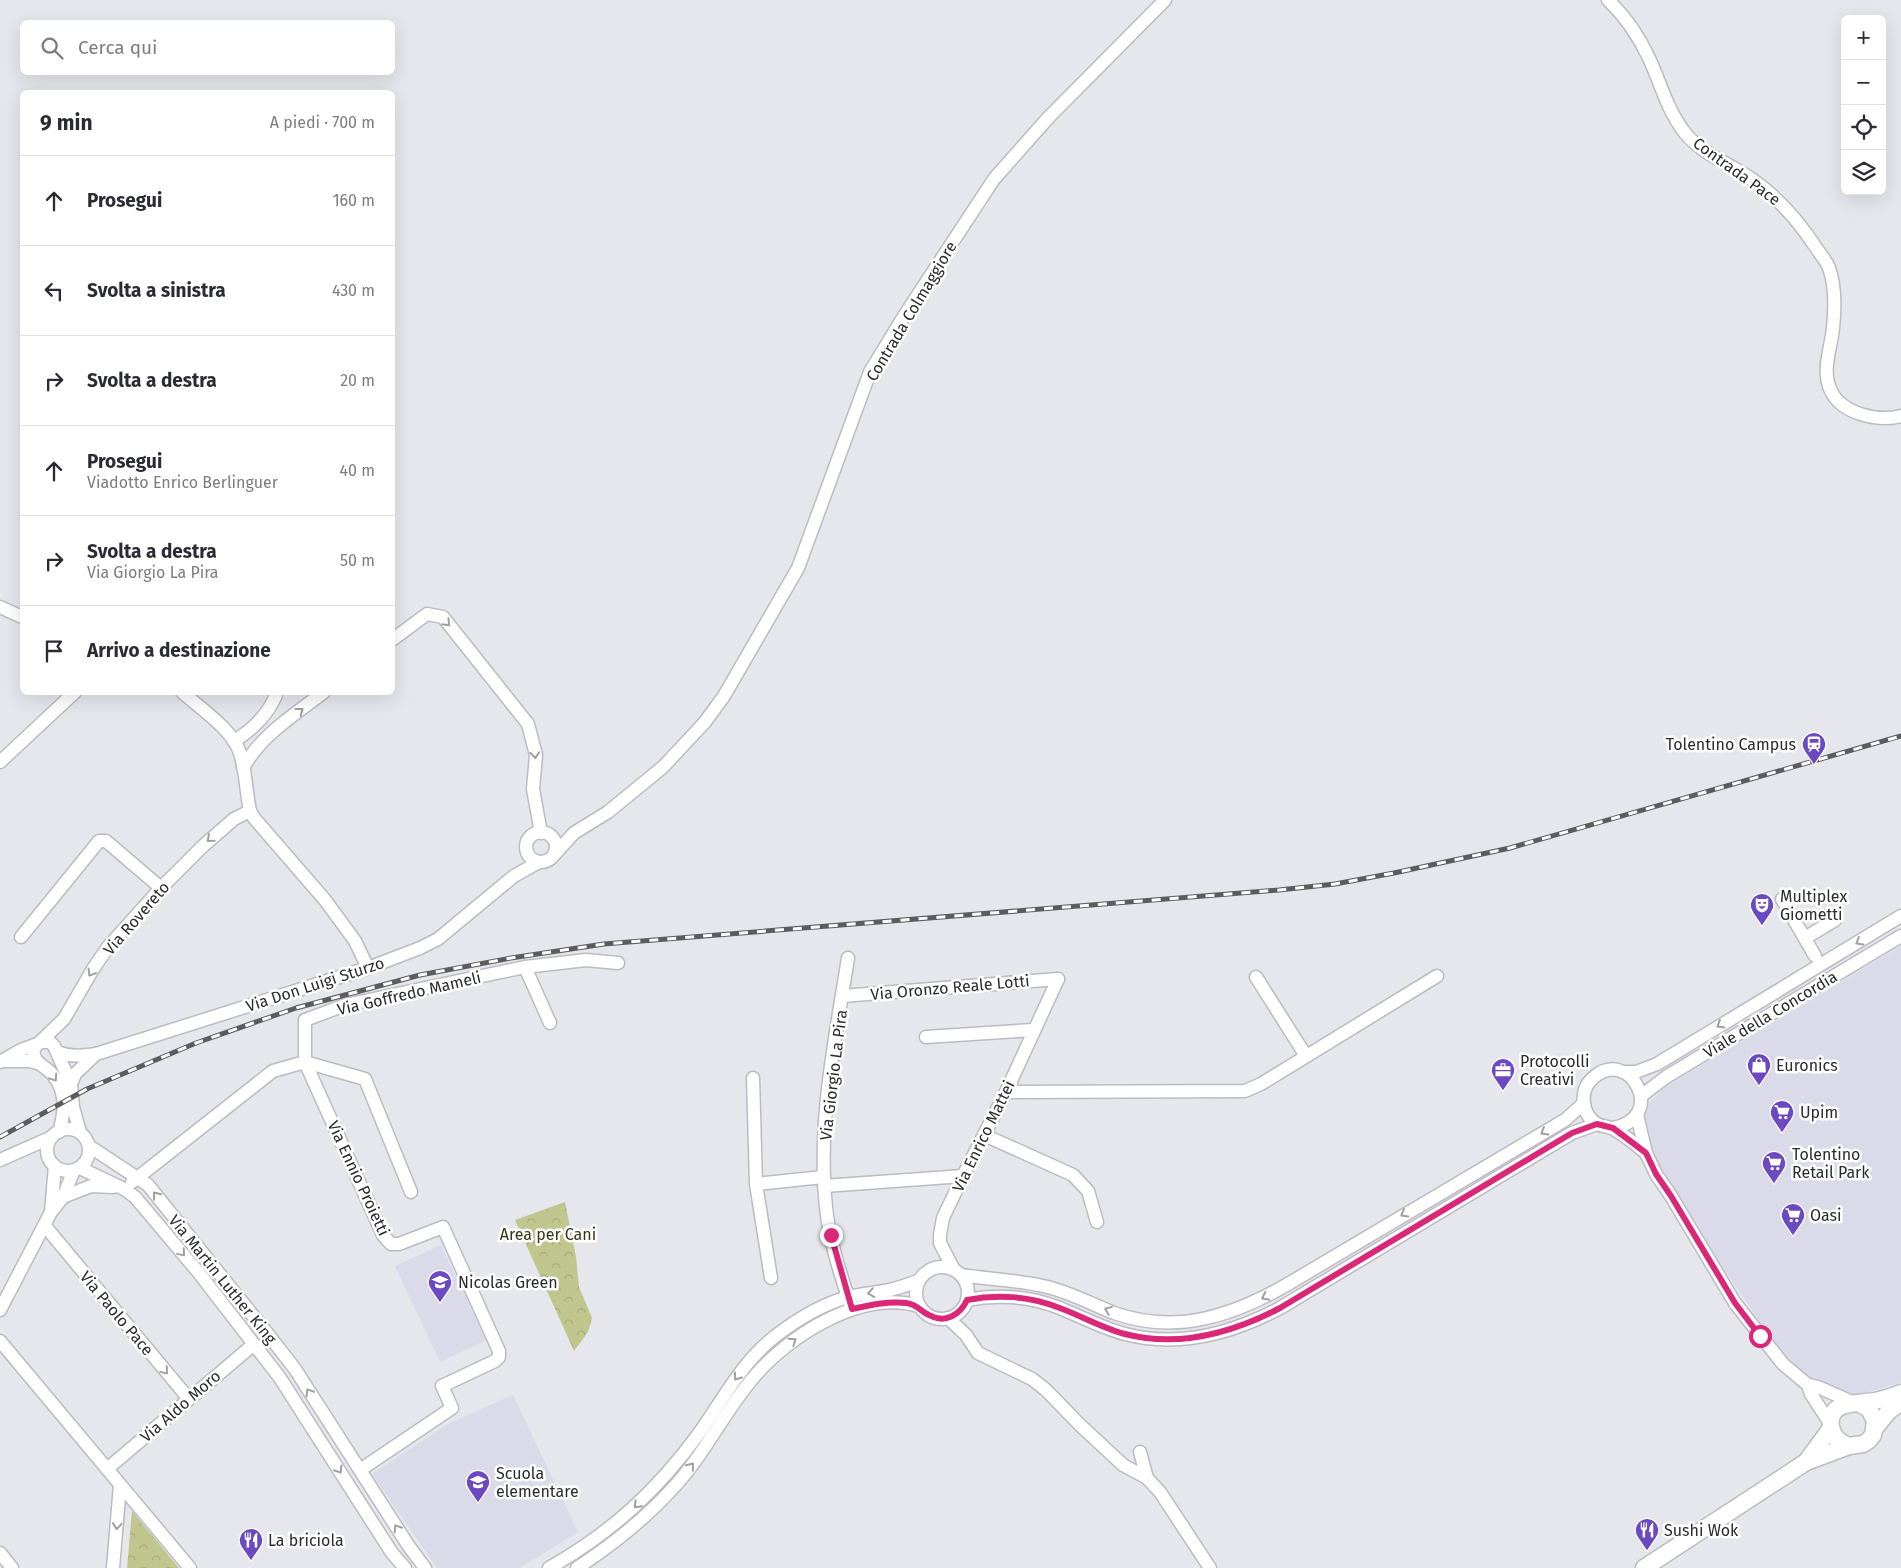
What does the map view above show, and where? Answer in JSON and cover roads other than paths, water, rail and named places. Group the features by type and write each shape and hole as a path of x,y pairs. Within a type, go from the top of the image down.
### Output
{"main road":[{"path":"1806,1462 1831,1426 1835,1412 1840,1407 1875,1401 1901,1393"},
{"path":"1644,1568 1806,1462 1849,1446 1863,1444 1869,1440 1875,1428 1889,1411 1901,1402"},
{"path":"1855,1403 1869,1409 1875,1421 1875,1428"},
{"path":"1831,1426 1837,1440 1849,1446"}],"street":[{"name":"Contrada Colmaggiore","path":"722,699 798,568 870,372 906,313 994,179 1048,118 1165,0"},
{"name":"Contrada Pace","path":"1608,0 1634,31 1649,58 1669,109 1686,134 1701,147 1749,177 1783,203 1829,267 1834,291 1833,327 1826,370 1831,392 1842,405 1866,417 1901,416"},
{"path":"0,607 20,617"},
{"path":"395,638 427,614 443,617 528,724 536,755 533,789 544,834 552,838 556,846 554,855"},
{"path":"0,762 72,695"},
{"path":"185,695 234,741 240,752 250,811 254,818 325,900 355,941 368,968"},
{"path":"243,768 250,754 276,729 320,695"},
{"path":"234,741 249,732 275,697"},
{"path":"275,697 276,729"},
{"name":"Via Don Luigi Sturzo","path":"57,1052 67,1056 96,1054 368,968 438,939 514,876 539,862 547,861 574,833 608,812 663,767 705,722 722,699"},
{"path":"262,716 266,726 276,729"},
{"name":"Via Rovereto","path":"0,1062 38,1043 64,1019 108,947 161,888 209,840 234,819 250,811"},
{"name":"Via Don Luigi Sturzo","path":"514,876 528,853 526,848 529,839 536,834 574,833"},
{"path":"20,937 99,841 106,841 161,888"},
{"path":"528,853 530,857 539,862"},
{"path":"1782,900 1813,936 1816,956"},
{"path":"1597,1124 1586,1111 1584,1103 1586,1086 1592,1079 1606,1071 1636,1072 1657,1064 1901,916"},
{"path":"1813,936 1834,920"},
{"name":"Viale della Concordia","path":"1641,1096 1666,1077 1901,936"},
{"name":"Via Giorgio La Pira","path":"848,958 825,1115 824,1181 826,1209 831,1235 850,1303"},
{"name":"Via Goffredo Mameli","path":"305,1062 305,1020 354,1003 525,968 586,960 618,963"},
{"path":"525,968 550,1024"},
{"path":"1006,1092 1244,1090 1261,1084 1437,976"},
{"path":"1256,977 1306,1056"},
{"name":"Via Oronzo Reale Lotti","path":"842,996 1058,979"},
{"name":"Via Enrico Mattei","path":"929,1270 940,1243 943,1218 1006,1092 1058,979"},
{"path":"926,1037 1033,1030"},
{"path":"0,1310 51,1212 63,1198 77,1169 88,1158 89,1146 80,1132 73,1107 71,1084 57,1052 50,1042 38,1043 33,1052 37,1063"},
{"name":"Via Don Luigi Sturzo","path":"71,1084 75,1074 96,1054"},
{"path":"0,1062 22,1060 37,1063 46,1068 54,1077 63,1094 64,1108 56,1134 48,1148 52,1163 51,1212"},
{"path":"63,1198 91,1186 124,1189 136,1177 273,1071 305,1062 365,1079 411,1192"},
{"name":"Via Ennio Proietti","path":"305,1062 383,1235 390,1244 399,1244 443,1226 498,1348 499,1357 493,1363 442,1386 452,1408 360,1470"},
{"path":"1613,1128 1630,1122 1637,1115 1641,1106 1641,1096 1636,1081 1623,1072"},
{"path":"753,1078 756,1184 772,1278"},
{"path":"549,1568 564,1565 613,1526 666,1477 745,1366 776,1336 814,1312 850,1303 918,1281 929,1270 944,1266 957,1272 1044,1286 1114,1313 1145,1320 1182,1322 1225,1314 1254,1302 1288,1284 1565,1120 1584,1103"},
{"path":"1637,1115 1646,1153 1656,1174 1735,1303 1783,1364 1808,1385 1818,1387 1855,1403"},
{"path":"577,1568 607,1548 637,1524 674,1488 754,1377 784,1347 850,1303 909,1303 919,1306 932,1317 948,1318 957,1314 966,1303 995,1296 1045,1303 1110,1329 1141,1337 1179,1339 1198,1337 1233,1329 1280,1308 1572,1133 1597,1124 1613,1128 1646,1153"},
{"path":"0,1160 69,1129 80,1132"},
{"path":"984,1135 1073,1175 1088,1192 1097,1222"},
{"name":"Via Martin Luther King","path":"89,1146 148,1185 267,1333 295,1369 408,1545 425,1568"},
{"path":"23,1150 67,1171 77,1169"},
{"name":"Via Martin Luther King","path":"77,1169 124,1189 135,1197 199,1273 280,1378 392,1553 405,1568"},
{"path":"756,1184 963,1176"},
{"name":"Via Paolo Pace","path":"45,1226 189,1399"},
{"path":"940,1243 968,1289 966,1335"},
{"path":"918,1281 916,1296 919,1306"},
{"path":"948,1318 966,1335 978,1353 1032,1379 1046,1390 1123,1465 1147,1478 1160,1492 1210,1568"},
{"path":"0,1341 190,1568"},
{"name":"Via Aldo Moro","path":"107,1469 254,1344"},
{"path":"1808,1385 1811,1394 1831,1426"},
{"path":"321,1441 336,1433"},
{"path":"1140,1452 1147,1478"},
{"path":"113,1568 120,1485"},
{"path":"0,1554 12,1568"}],"railway":[{"path":"0,1137 87,1089 196,1043 296,1008 420,975 511,958 604,944 1335,884 1510,848 1901,736"}],"place":[{"name":"Tolentino Campus","path":"1814,765"},
{"name":"Multiplex Giometti","path":"1762,926"},
{"name":"Euronics","path":"1759,1086"},
{"name":"Protocolli Creativi","path":"1503,1091"},
{"name":"Upim","path":"1782,1133"},
{"name":"Tolentino Retail Park","path":"1774,1184"},
{"name":"Oasi","path":"1793,1236"},
{"name":"Nicolas Green","path":"440,1303"},
{"name":"Scuola elementare","path":"478,1503"},
{"name":"Sushi Wok","path":"1647,1551"},
{"name":"La briciola","path":"251,1561"}],"park label":[{"name":"Area per Cani","path":"548,1234"}]}
